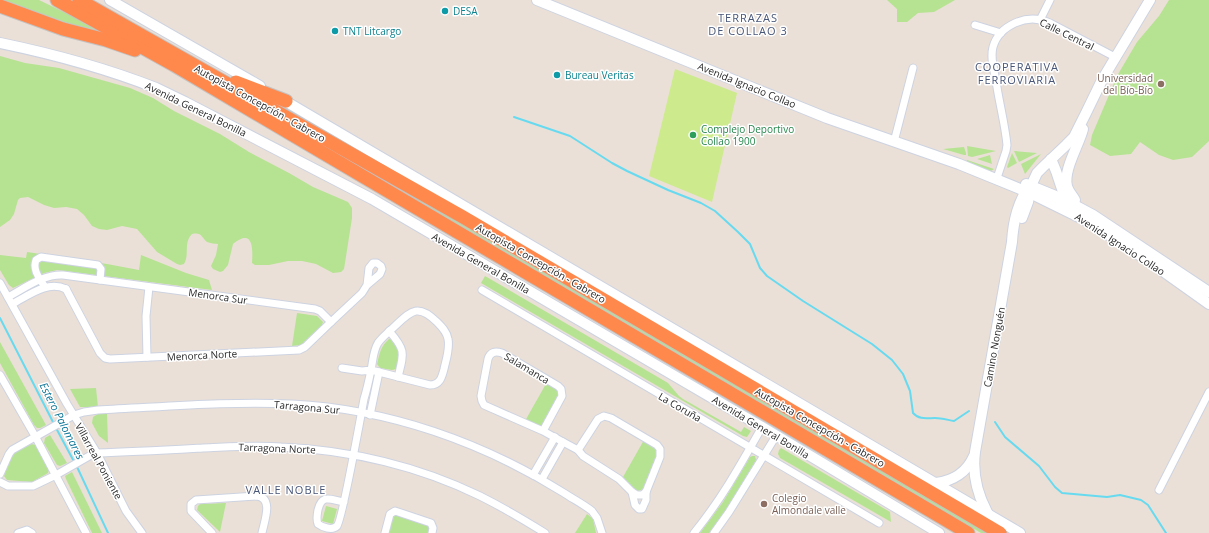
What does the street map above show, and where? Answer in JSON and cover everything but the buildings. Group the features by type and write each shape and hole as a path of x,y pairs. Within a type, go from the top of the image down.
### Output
{"highway":[{"name":"Autopista Concepción - Cabrero","path":"57,0 174,60 444,206 1000,533"},
{"name":"Autopista Concepción - Cabrero","path":"79,0 174,60 968,533"},
{"path":"0,6 63,29 174,60 286,101"}],"main road":[{"path":"110,0 286,101 1020,533"},
{"name":"Avenida Ignacio Collao","path":"537,0 846,125 959,164 1028,190 1071,203 1093,215 1209,292"},
{"name":"Camino Nonguén","path":"988,514 980,499 975,481 975,452 1013,230 1020,199 1028,190 1037,173 1070,141 1077,131 1102,80 1150,0"},
{"name":"Avenida General Bonilla","path":"0,43 57,56 109,71 156,88 372,199 762,427 939,533"},
{"path":"1075,200 1068,188 1066,176 1080,139 1086,113"},
{"path":"1051,159 1062,189 1068,196 1087,208 1093,215"},
{"name":"Avenida Ignacio Collao","path":"959,164 998,175 1089,222 1185,286 1209,304"},
{"name":"Camino Nonguén","path":"936,483 949,480 960,474 968,466 975,452"}],"street":[{"path":"1040,20 1050,0"},
{"name":"Calle Central","path":"1001,33 1010,25 1021,21 1030,19 1040,20 1050,23 1115,58"},
{"path":"975,25 1001,33 993,46 992,58 1007,145 998,175"},
{"path":"894,142 913,68"},
{"path":"45,287 35,269 35,263 38,258 44,257 98,265 101,269 100,280"},
{"name":"Menorca Sur","path":"10,301 40,279 53,275 315,309 320,311 331,322"},
{"path":"10,301 45,287 56,286 66,289 72,277"},
{"name":"Villarreal Poniente","path":"0,283 97,453 122,504 142,533"},
{"name":"Menorca Norte","path":"66,289 103,357 110,359 300,350 362,293 367,285"},
{"path":"147,357 146,316 149,287"},
{"name":"La Coruña","path":"482,290 878,524"},
{"path":"342,368 362,371 371,370 430,385 437,384 442,376 448,349 448,338 442,326 429,314 414,311 408,314 378,342 376,346 371,370 362,413 353,455 344,502 339,524 337,527 331,528 318,524 317,517 322,501 326,499 344,502"},
{"path":"390,331 399,342 403,351 403,359 398,377"},
{"name":"Salamanca","path":"543,431 561,398 561,389 502,353 495,352 490,354 481,396 483,404 543,431 578,450 583,456 624,483 632,492 636,506 640,509 642,508 645,503 646,492 661,454 660,450 655,444 611,418 604,416 598,419 578,450"},
{"path":"370,415 379,372"},
{"path":"1,378 35,436 86,533"},
{"path":"1159,490 1209,392"},
{"name":"Tarragona Sur","path":"0,474 10,452 35,436 74,415 84,412 95,410 251,404 311,406 362,413 406,423 446,436 492,454 542,479 592,511 598,518 602,533"},
{"path":"694,533 716,505 762,427"},
{"path":"714,533 729,512 776,436"},
{"path":"533,475 555,438"},
{"path":"542,479 563,442"},
{"name":"Tarragona Norte","path":"1,484 8,486 30,487 97,453 262,446 306,448 353,455 400,466 449,482 496,504 545,533"},
{"path":"632,492 640,495 646,492"},
{"path":"212,533 191,512 191,504 196,500 257,496 262,498 267,504 262,533"},
{"path":"385,533 390,514 395,512 431,523 433,528 432,533"},
{"path":"18,533 27,530 32,533"}],"green space":[{"path":"4,0 39,0 68,14 101,33 91,32 51,17 7,4"},
{"path":"887,0 955,0 934,12 918,13 907,22 897,22 897,9"},
{"name":"Universidad del Bío-Bío","path":"1169,0 1209,0 1209,141 1192,157 1173,160 1159,155 1140,142 1131,154 1110,156 1090,145 1092,135 1117,76 1137,42 1159,16"},
{"path":"0,56 25,63 59,68 130,88 153,98 174,111 220,134 249,152 313,187 348,202 352,208 352,218 344,269 341,272 333,273 316,264 302,261 255,265 252,263 252,246 248,239 245,238 233,244 228,265 223,271 220,272 213,269 211,266 216,255 218,244 207,242 200,234 192,234 189,237 186,260 184,264 180,265 157,252 137,229 122,226 107,230 99,229 92,226 84,215 77,209 66,207 54,208 28,197 20,198 18,200 14,214 10,220 0,227"},
{"name":"Complejo Deportivo Collao 1900","path":"675,69 737,93 712,202 649,176"},
{"path":"258,108 448,214 991,533 981,533"},
{"path":"967,146 996,151 972,157 968,156"},
{"path":"964,147 966,155 943,149"},
{"path":"1014,151 1037,153 1019,162"},
{"path":"1012,153 1017,163 1008,168 1007,167"},
{"path":"1041,154 1025,174 1021,164"},
{"path":"990,155 992,164 977,159"},
{"path":"967,160 994,169 991,171 966,162"},
{"path":"27,252 139,270 141,255 186,273 209,280 212,290 57,270 44,273 13,288 9,285 0,270 0,255 26,258"},
{"path":"485,276 668,383 683,399 741,432 744,427 751,431 747,437 743,436 481,283"},
{"path":"297,313 317,316 323,322 322,325 301,345 292,346"},
{"path":"389,339 394,340 400,354 396,369 392,370 380,368 377,364 382,348"},
{"path":"0,342 46,425 37,428 34,425 0,363"},
{"path":"547,382 557,388 560,393 543,426 540,427 525,421"},
{"path":"96,388 98,407 80,407 70,389"},
{"path":"98,414 107,414 108,443 99,436 92,423 93,417"},
{"path":"50,435 67,463 60,466 57,465 44,443 45,438"},
{"path":"644,440 656,448 658,452 650,478 643,489 639,491 634,489 623,477"},
{"path":"31,444 36,445 49,470 48,473 32,482 7,480 4,476 12,455"},
{"path":"781,448 890,512 891,522 780,458 778,454"},
{"path":"752,456 755,456 756,460 727,509 709,533 700,533 723,502"},
{"path":"72,472 102,533 92,533 65,476"},
{"path":"226,503 220,532 197,510 200,504"},
{"path":"326,506 337,509 333,524 322,521"},
{"path":"394,514 427,525 430,530 429,533 388,533 391,518"},
{"path":"587,514 593,519 596,533 575,533"}],"waterway":[{"path":"514,117 570,136 627,171 701,203 715,211 750,244 760,268 767,276 803,301 872,344 892,360 903,374 910,391 913,413 918,417 954,421 969,411"},
{"name":"Estero Palomares","path":"0,318 54,424"},
{"path":"995,422 1005,437 1039,466 1055,487 1062,493 1107,497 1120,495 1141,500 1148,505 1166,533"},
{"name":"Estero Palomares","path":"56,428 78,469 108,533"}],"place":[{"name":"DESA","path":"445,11"},
{"name":"TNT Litcargo","path":"335,31"},
{"name":"Bureau Veritas","path":"557,75"},
{"name":"Universidad del Bío-Bío","path":"1161,84"},
{"name":"Complejo Deportivo Collao 1900","path":"693,135"},
{"name":"Colegio Almondale valle","path":"764,504"}],"district":[{"name":"TERRAZAS DE COLLAO 3","path":"748,24"},
{"name":"COOPERATIVA FERROVIARIA","path":"1017,73"},
{"name":"VALLE NOBLE","path":"286,490"}]}
